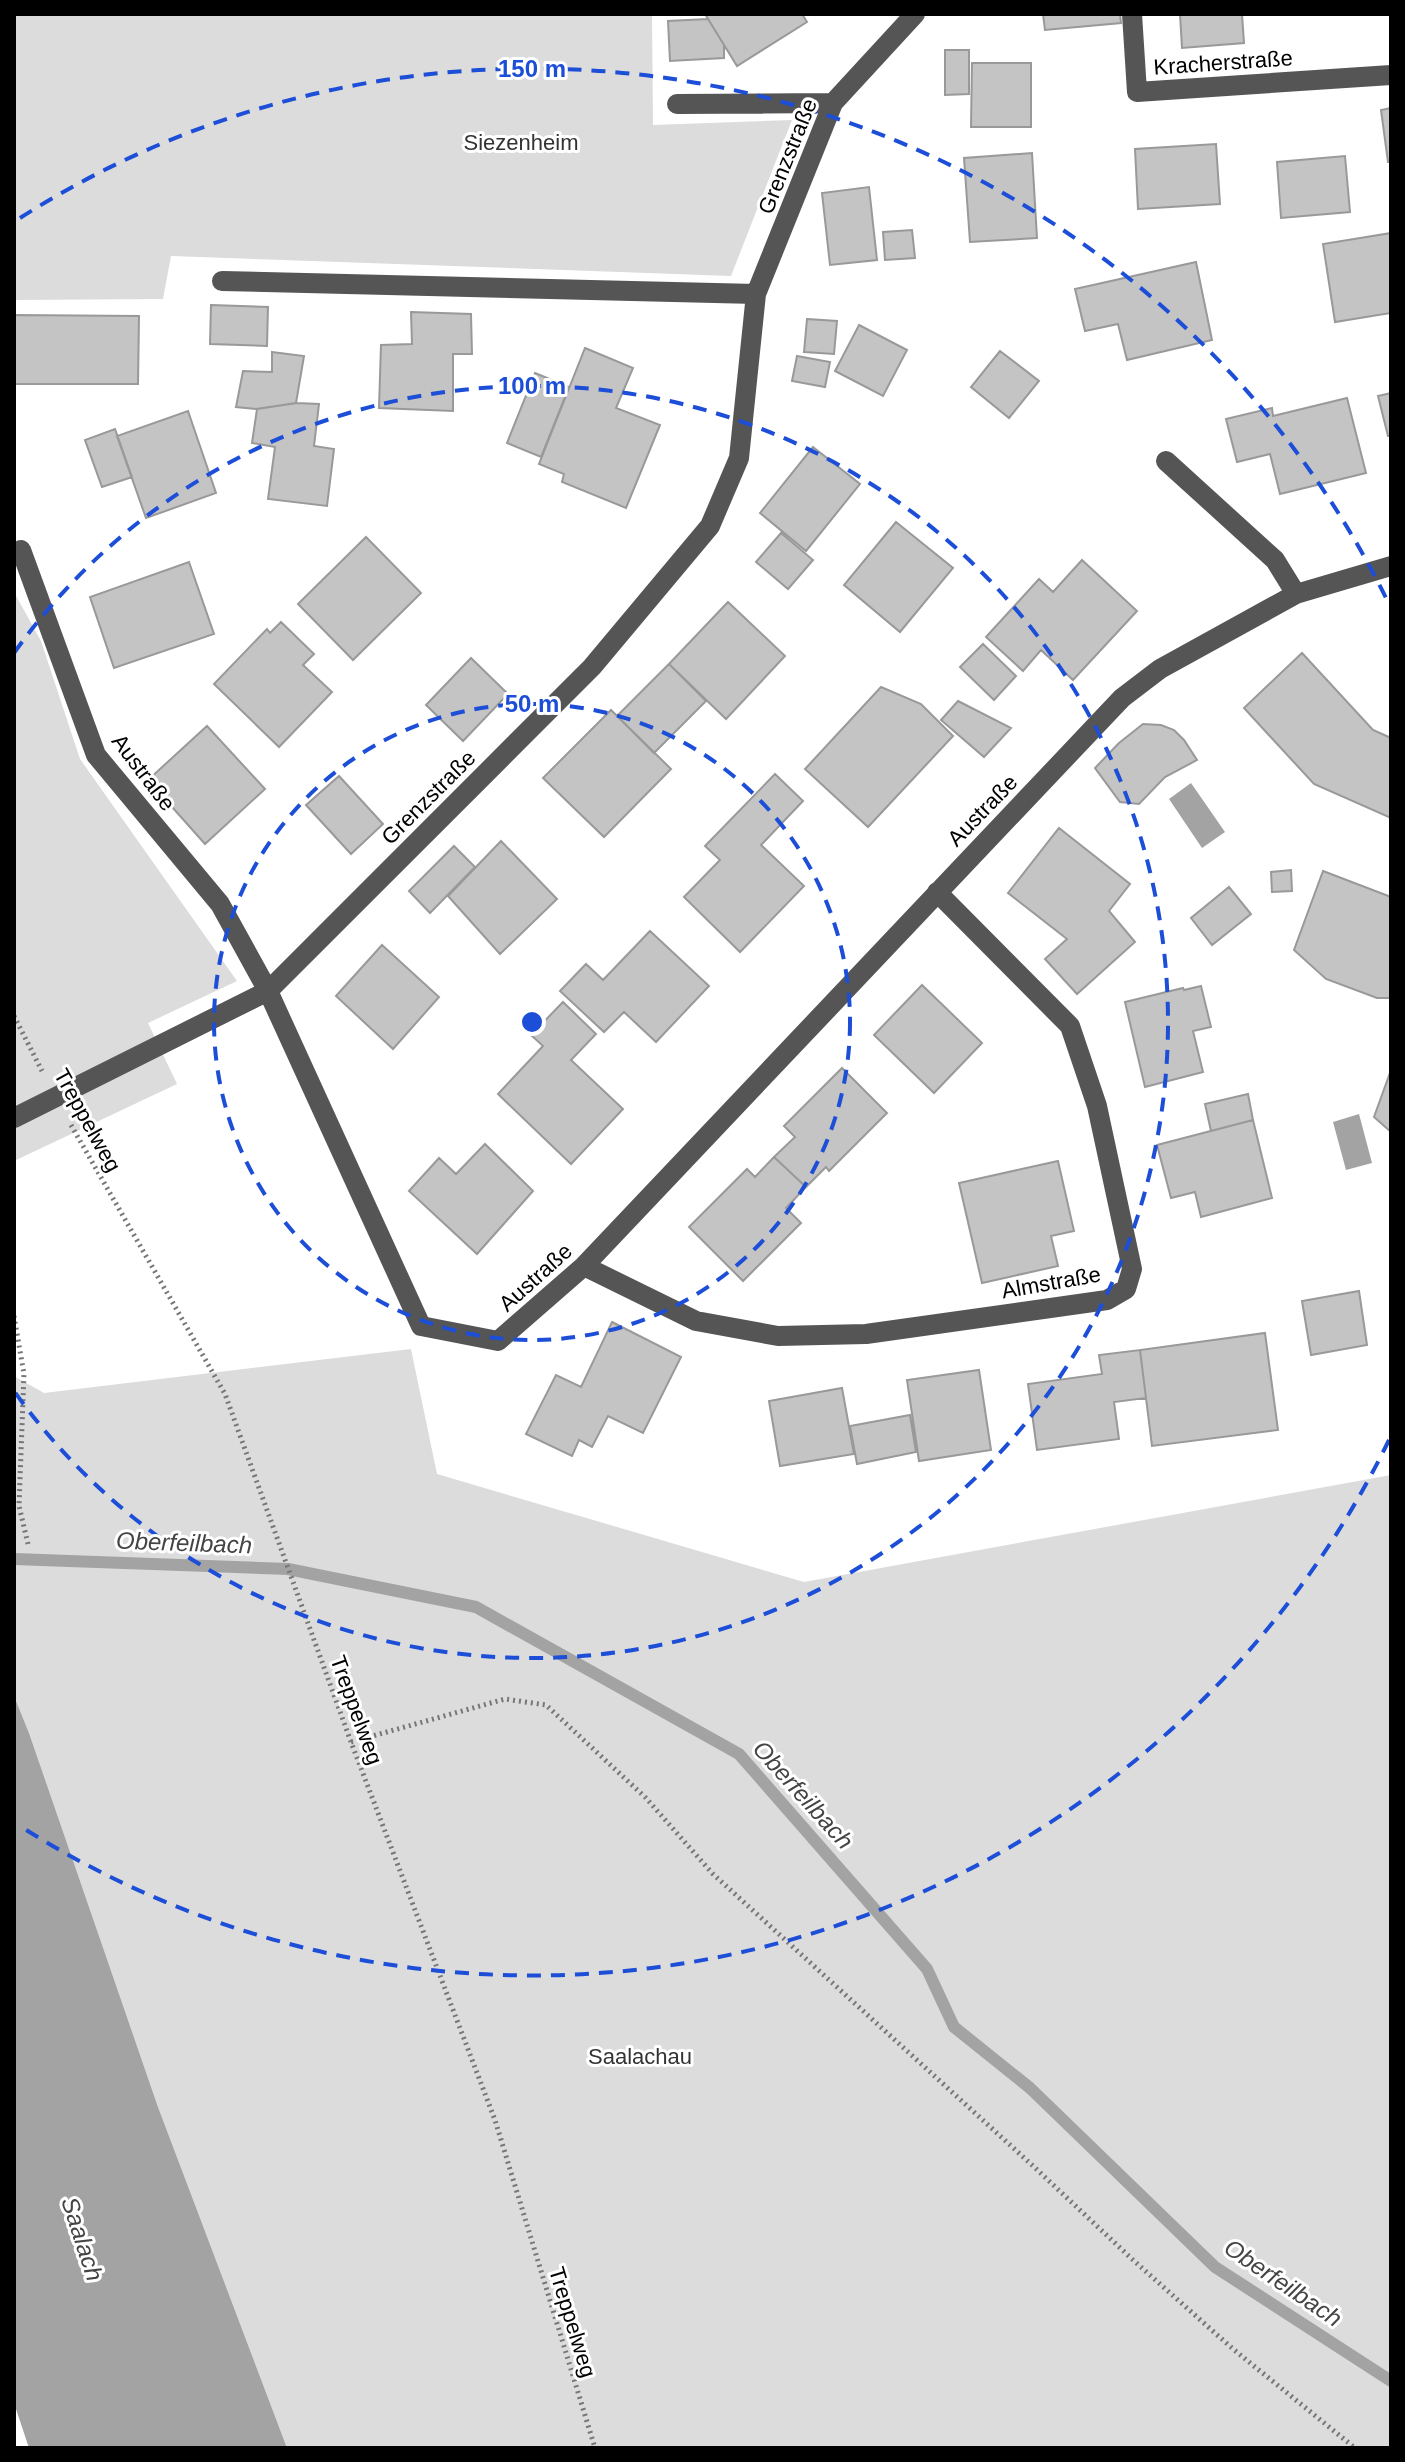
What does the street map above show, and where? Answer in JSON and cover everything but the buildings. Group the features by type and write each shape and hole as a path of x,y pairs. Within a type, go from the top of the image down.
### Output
{"street":[{"name":"Grenzstraße","path":"14,1118 268,991 592,667 710,526 739,458 756,294 833,103 915,14"},
{"name":"Kracherstraße","path":"1132,14 1137,92 1391,75"},
{"path":"677,104 833,103"},
{"path":"222,281 756,294"},
{"path":"1166,461 1275,560 1296,594"},
{"name":"Austraße","path":"21,550 96,755 220,904 268,991 421,1326 498,1341 584,1266 1122,698 1160,669 1296,594 1391,566"},
{"name":"Almstraße","path":"584,1266 696,1321 778,1336 866,1334 1107,1300 1126,1289 1132,1269 1129,1254 1097,1106 1070,1026 937,892"}],"path":[{"name":"Treppelweg","path":"14,1016 55,1097 225,1394 351,1742 495,2120 595,2448"},
{"path":"14,1316 24,1374 19,1506 28,1544"},
{"path":"351,1742 505,1699 546,1705 646,1798 713,1874 1132,2259 1233,2349 1355,2448"}],"green space":[{"name":"Siezenheim","path":"14,14 652,14 653,125 792,120 731,276 171,256 163,299 14,300"},
{"path":"14,592 41,641 80,759 237,981 148,1023 177,1084 14,1161"},
{"name":"Saalachau","path":"411,1349 437,1474 804,1582 1391,1475 1391,2448 287,2448 158,2107 14,1696 14,1376 44,1393"}],"water":[{"path":"1191,783 1225,832 1202,848 1169,799"},
{"path":"1359,1114 1372,1163 1346,1170 1333,1122"},
{"name":"Saalach","path":"14,1696 158,2107 287,2448 29,2448 14,2403"}],"waterway":[{"name":"Oberfeilbach","path":"14,1559 288,1569 476,1607 739,1754 927,1969 954,2027 1030,2088 1215,2267 1391,2381"}]}
